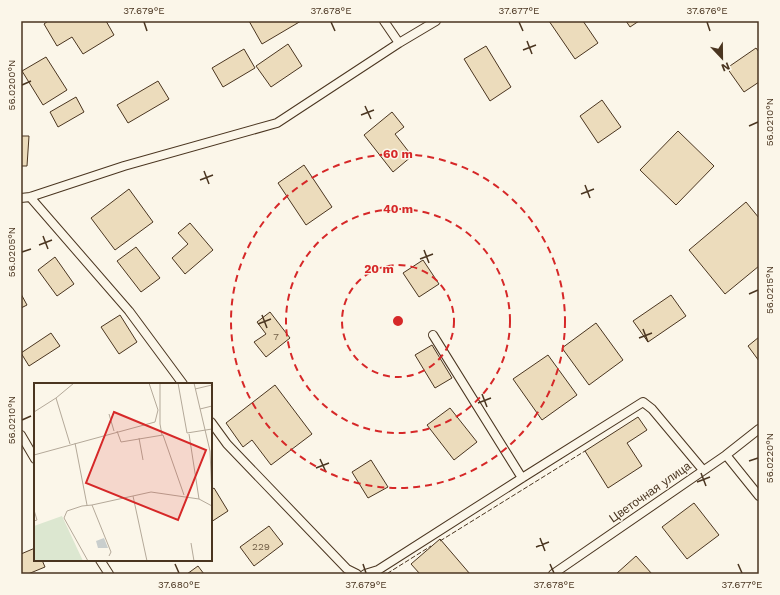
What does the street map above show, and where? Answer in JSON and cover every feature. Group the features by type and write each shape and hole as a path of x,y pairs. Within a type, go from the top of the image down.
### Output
{"lane":[{"path":"384,21 399,43"},
{"path":"21,198 30,197 124,166 277,123 399,43 436,21"},
{"path":"30,197 129,311 182,383"},
{"path":"434,335 522,478"},
{"path":"365,574 378,570 642,402 652,409 703,470"},
{"path":"212,423 227,444 341,563 347,569 357,574"},
{"name":"Цветочная улица","path":"554,574 726,455 759,428"},
{"path":"21,435 34,457"},
{"path":"726,455 759,496"},
{"path":"101,561 109,574"}],"building":[{"path":"48,21 106,21 114,35 83,54 72,37 57,46 44,24"},
{"path":"249,21 301,21 262,44"},
{"path":"549,21 583,21 598,43 575,59"},
{"path":"626,21 639,21 630,27"},
{"path":"288,44 302,66 271,87 256,66"},
{"path":"486,46 511,87 490,101 464,59"},
{"path":"756,48 759,52 759,82 744,92 727,68"},
{"path":"244,49 255,68 223,87 212,68"},
{"path":"46,57 67,90 43,105 22,71"},
{"path":"158,81 169,99 128,123 117,105"},
{"path":"76,97 84,112 58,127 50,112"},
{"path":"602,100 621,127 598,143 580,116"},
{"path":"392,112 404,127 395,134 412,156 393,172 364,135"},
{"path":"678,131 714,166 676,205 640,170"},
{"path":"21,136 29,136 27,166 21,166"},
{"path":"304,165 332,207 306,225 278,183"},
{"path":"129,189 153,222 115,250 91,218"},
{"path":"746,202 759,218 759,266 725,294 689,250"},
{"path":"190,223 213,250 185,274 172,258 188,244 178,233"},
{"path":"136,247 160,278 141,292 117,261"},
{"path":"55,257 74,284 57,296 38,270"},
{"path":"423,260 439,284 419,297 403,273"},
{"path":"21,294 27,305 21,308"},
{"path":"671,295 686,316 648,342 633,321"},
{"path":"270,312 290,338 266,357 254,342 266,334 257,322"},
{"path":"120,315 137,342 119,354 101,327"},
{"path":"596,323 623,360 589,385 562,348"},
{"path":"51,333 60,346 29,366 21,353"},
{"path":"759,337 759,361 748,346"},
{"path":"432,345 452,378 435,388 415,355"},
{"path":"548,355 577,395 542,420 513,379"},
{"path":"275,385 312,434 271,465 252,440 243,447 226,423"},
{"path":"450,408 477,442 454,460 427,425"},
{"path":"638,417 647,430 627,443 642,466 608,488 585,451"},
{"path":"371,460 388,487 368,498 352,472"},
{"path":"214,488 228,511 212,521 212,489"},
{"path":"694,503 719,535 687,559 662,527"},
{"path":"269,526 283,544 254,566 240,547"},
{"path":"440,539 470,574 420,574 411,564"},
{"path":"34,548 34,561 42,561 45,567 28,574 21,574 21,554"},
{"path":"636,556 652,574 616,574"},
{"path":"198,566 204,574 187,574"}],"fence":[{"path":"440,541 585,451"},
{"path":"388,574 431,546"}]}
